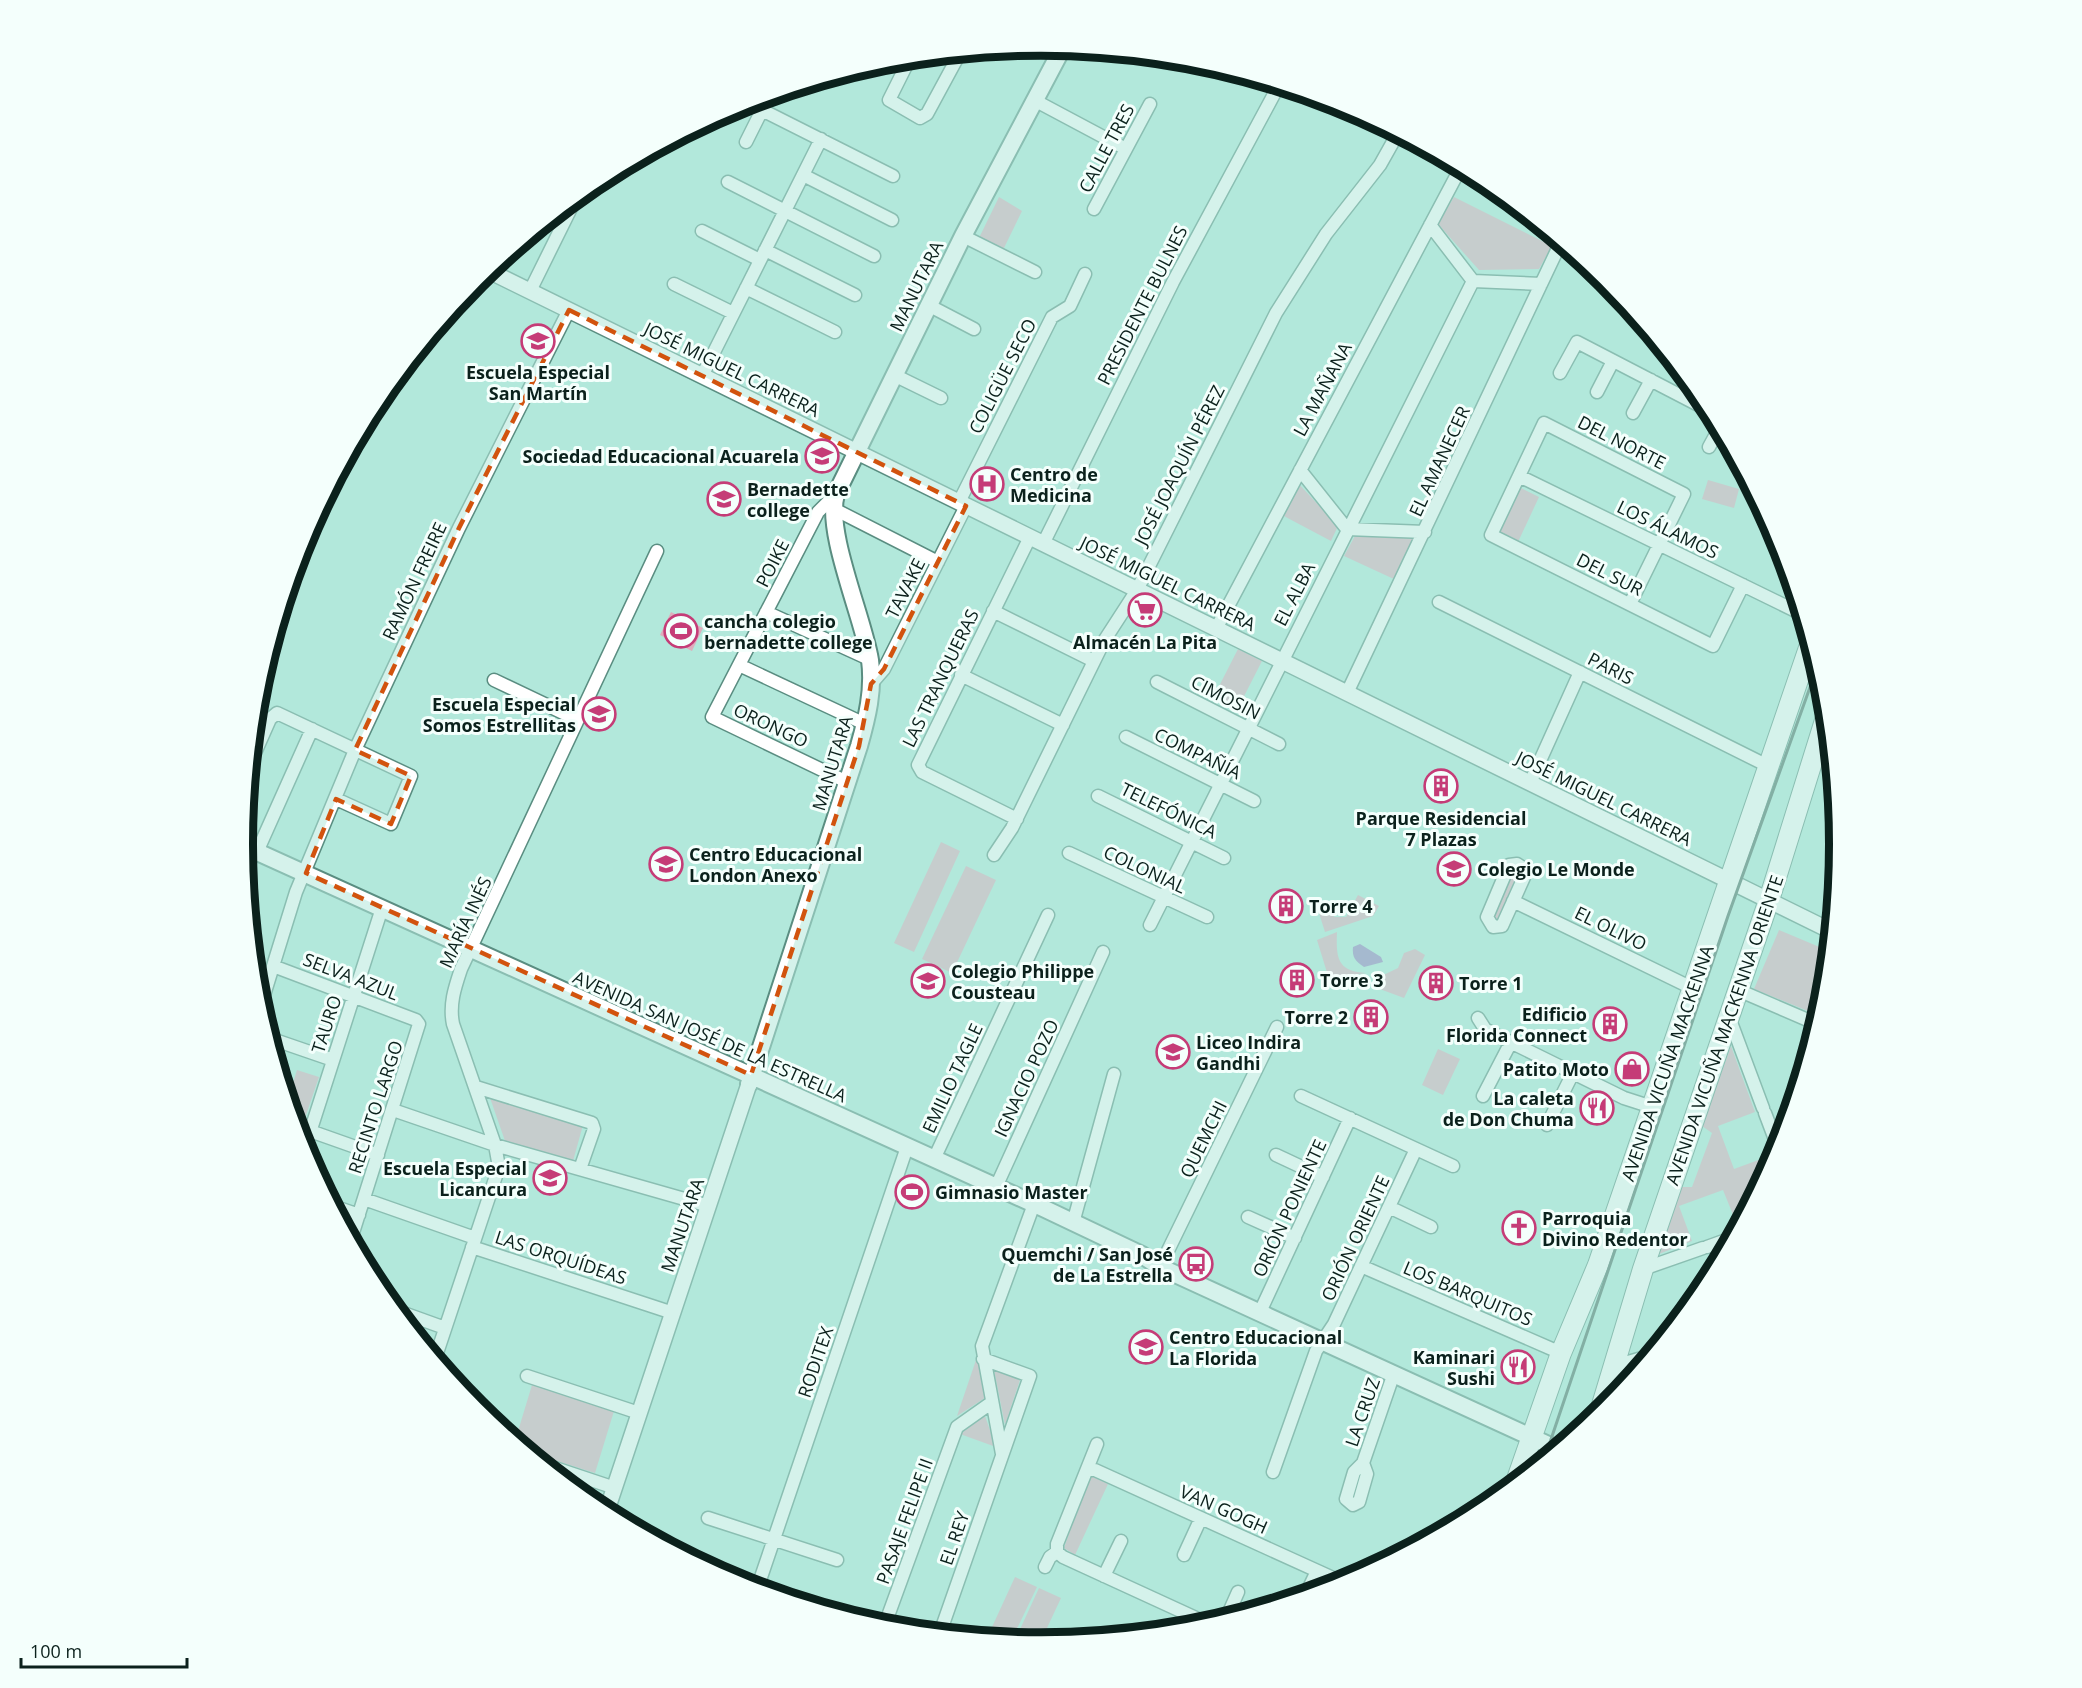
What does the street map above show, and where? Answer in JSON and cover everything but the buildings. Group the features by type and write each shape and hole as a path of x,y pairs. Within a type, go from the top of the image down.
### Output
{"main road":[{"name":"MANUTARA","path":"750,1080 848,782 865,724 871,684 869,659 835,525 835,501 855,451 963,236 1057,56"},
{"name":"AVENIDA VICUÑA MACKENNA","path":"1520,1471 1561,1353 1595,1273 1806,654"},
{"name":"AVENIDA VICUÑA MACKENNA ORIENTE","path":"1605,1396 1644,1269 1769,900 1821,732"},
{"name":"AVENIDA SAN JOSÉ DE LA ESTRELLA","path":"252,853 1033,1209 1139,1263 1160,1267"},
{"name":"AVENIDA SAN JOSÉ DE LA ESTRELLA","path":"906,1151 934,1159 996,1187 1033,1209 1073,1222 1142,1255 1160,1267 1551,1446"}],"street":[{"path":"905,68 890,100 920,118 927,114 956,60"},
{"name":"PRESIDENTE BULNES","path":"1036,540 1276,91"},
{"path":"1034,100 1126,149"},
{"name":"CALLE TRES","path":"1094,209 1150,104"},
{"path":"746,142 764,106"},
{"path":"762,110 893,176"},
{"path":"702,376 821,139"},
{"name":"JOSÉ JOAQUÍN PÉREZ","path":"994,855 1017,819 1094,661 1137,590 1276,313 1338,217 1380,165 1394,139"},
{"name":"LA MAÑANA","path":"1216,629 1457,174"},
{"path":"803,175 892,220"},
{"path":"728,182 874,256"},
{"path":"530,291 569,212"},
{"path":"1430,225 1473,281 1541,284"},
{"path":"702,231 855,295"},
{"path":"963,236 1035,273"},
{"name":"EL AMANECER","path":"1347,693 1558,248"},
{"name":"JOSÉ MIGUEL CARRERA","path":"496,274 1825,928"},
{"name":"COLIGÜE SECO","path":"962,504 1052,317 1070,306 1085,274"},
{"name":"EL ALBA","path":"1150,925 1280,660 1473,281"},
{"path":"674,284 734,313"},
{"path":"746,288 835,332"},
{"path":"928,305 974,328"},
{"name":"RAMÓN FREIRE","path":"266,988 304,877 356,750 459,528 569,310"},
{"path":"1560,373 1577,342 1695,403"},
{"path":"1597,392 1613,361"},
{"path":"894,375 941,398"},
{"path":"1633,413 1651,380"},
{"name":"DEL NORTE","path":"1519,476 1544,423 1684,494 1659,544"},
{"path":"1709,447 1715,436"},
{"path":"1300,470 1347,529 1425,532"},
{"name":"DEL SUR","path":"1519,476 1491,535 1713,646 1743,585"},
{"name":"LOS ÁLAMOS","path":"1519,476 1794,610"},
{"path":"835,501 938,562"},
{"name":"POIKE","path":"712,717 818,512 835,501"},
{"name":"TAVAKE","path":"871,684 884,669 938,562 962,504"},
{"name":"LAS TRANQUERAS","path":"1017,819 918,768 919,761 993,611 1036,540"},
{"path":"1630,604 1659,544"},
{"name":"MARÍA INÉS","path":"437,1351 499,1167 495,1145 453,1024 451,1010 461,969 657,551"},
{"name":"PARIS","path":"1439,602 1768,766"},
{"path":"993,611 1094,661"},
{"path":"766,612 869,659"},
{"path":"740,665 865,724"},
{"path":"1530,783 1580,672"},
{"path":"961,675 1063,725"},
{"path":"494,681 578,720"},
{"name":"CIMOSIN","path":"1157,682 1279,744"},
{"path":"258,747 275,714 280,714 411,776 391,824 336,799"},
{"name":"ORONGO","path":"712,717 848,782"},
{"path":"252,841 312,729"},
{"name":"COMPAÑÍA","path":"1126,737 1254,801"},
{"name":"TELEFÓNICA","path":"1098,795 1224,858"},
{"name":"COLONIAL","path":"1069,853 1162,899 1207,917"},
{"path":"1517,864 1525,874 1513,901 1503,926 1496,928 1490,926 1487,917 1509,865 1517,864"},
{"name":"EL OLIVO","path":"1513,901 1692,988"},
{"name":"TAURO","path":"309,1135 381,912"},
{"name":"EMILIO TAGLE","path":"934,1159 1048,915"},
{"name":"IGNACIO POZO","path":"996,1187 1103,952"},
{"name":"SELVA AZUL","path":"273,966 416,1020"},
{"path":"1738,990 1809,1022"},
{"path":"1729,1017 1773,1135"},
{"path":"1478,1018 1485,1029 1642,1106 1652,1107"},
{"name":"RECINTO LARGO","path":"354,1230 419,1029 416,1020"},
{"name":"QUEMCHI","path":"1160,1267 1278,1027"},
{"path":"277,1041 333,1060"},
{"path":"1484,1096 1511,1042"},
{"path":"1547,1125 1573,1073"},
{"path":"1073,1222 1114,1074"},
{"name":"MANUTARA","path":"609,1504 750,1080"},
{"path":"476,1088 592,1123 594,1129 580,1169"},
{"path":"1301,1096 1453,1166"},
{"path":"393,1110 495,1145 709,1206"},
{"name":"ORIÓN PONIENTE","path":"1260,1312 1350,1118"},
{"path":"307,1130 378,1155"},
{"name":"ORIÓN ORIENTE","path":"1273,1473 1316,1351 1334,1324 1416,1149"},
{"name":"RODITEX","path":"760,1580 906,1151"},
{"path":"1276,1155 1323,1177"},
{"name":"LAS ORQUÍDEAS","path":"364,1199 474,1243 673,1313"},
{"path":"1389,1208 1431,1227"},
{"path":"343,1209 359,1215"},
{"path":"1002,1455 982,1346 1033,1209"},
{"path":"1248,1217 1295,1238"},
{"path":"1644,1269 1722,1242"},
{"name":"LOS BARQUITOS","path":"1361,1266 1561,1353"},
{"path":"408,1315 445,1328"},
{"name":"EL REY","path":"942,1626 1030,1376 983,1359"},
{"path":"1614,1366 1638,1359"},
{"name":"LA CRUZ","path":"1363,1463 1394,1373"},
{"path":"527,1376 639,1413"},
{"name":"PASAJE FELIPE II","path":"888,1617 957,1427 991,1403"},
{"path":"1097,1444 1089,1470 1083,1474 1057,1544 1058,1552 1063,1557 1194,1617"},
{"path":"561,1470 615,1488"},
{"name":"VAN GOGH","path":"1089,1470 1095,1470 1330,1577"},
{"path":"708,1518 837,1560"},
{"path":"1184,1555 1201,1518"},
{"path":"1104,1576 1121,1541"},
{"path":"1045,1567 1050,1557 1058,1552"},
{"path":"1310,1585 1317,1571"},
{"path":"1230,1609 1238,1592"}],"highlighted area":[{"path":"569,310 966,506 884,669 871,684 859,746 751,1075 306,873 336,799 391,824 411,776 355,750 459,528"}],"shaded area":[{"path":"999,197 1022,211 1003,250 978,240"},
{"path":"1454,197 1552,246 1539,269 1479,270 1438,224"},
{"path":"1708,480 1739,489 1734,508 1702,499"},
{"path":"1297,482 1338,526 1331,541 1280,514"},
{"path":"1519,487 1539,497 1518,542 1497,532"},
{"path":"1356,534 1417,539 1396,580 1344,556"},
{"name":"cancha colegio bernadette college","path":"671,612 703,628 692,651 660,635"},
{"path":"1238,649 1262,661 1237,710 1213,698"},
{"path":"941,842 960,851 914,952 894,943"},
{"path":"966,866 996,880 952,973 922,959"},
{"path":"1512,869 1522,873 1501,921 1492,916"},
{"path":"1358,895 1379,906 1373,916 1325,932 1317,907 1335,917 1346,917"},
{"path":"1779,930 1823,948 1811,1012 1754,989"},
{"path":"1337,932 1340,962 1356,972 1366,973 1329,979 1317,940"},
{"path":"1360,944 1381,957 1383,962 1364,967 1361,965 1355,958 1353,950 1353,947"},
{"path":"1415,949 1425,955 1404,998 1377,988 1375,979 1398,968 1404,953"},
{"path":"1731,1046 1755,1112 1718,1126 1734,1169 1764,1158 1734,1218 1723,1190 1679,1206 1692,1241 1659,1254 1682,1187 1692,1187 1712,1133 1702,1126"},
{"path":"1438,1049 1460,1059 1443,1095 1422,1085"},
{"path":"284,1065 290,1067 287,1075"},
{"path":"297,1070 319,1077 304,1121 294,1097 291,1088"},
{"path":"489,1095 583,1125 573,1161 505,1141"},
{"path":"978,1354 988,1396 957,1416"},
{"path":"994,1370 1020,1380 1005,1425"},
{"path":"532,1385 614,1411 595,1473 546,1458 517,1434"},
{"path":"985,1416 996,1447 960,1434"},
{"path":"1089,1475 1108,1484 1075,1555 1064,1548"},
{"path":"1015,1577 1037,1587 1016,1632 1001,1631 992,1627"},
{"path":"1039,1588 1061,1598 1045,1632 1019,1632"}],"railway":[{"path":"1548,1448 1728,916 1812,681"}],"place":[{"name":"Escuela Especial San Martín","path":"538,341"},
{"name":"Sociedad Educacional Acuarela","path":"822,456"},
{"name":"Centro de Medicina","path":"987,484"},
{"name":"Bernadette college","path":"724,499"},
{"name":"Almacén La Pita","path":"1145,610"},
{"name":"cancha colegio bernadette college","path":"681,631"},
{"name":"Escuela Especial Somos Estrellitas","path":"599,714"},
{"name":"Parque Residencial 7 Plazas","path":"1441,786"},
{"name":"Centro Educacional London Anexo","path":"666,864"},
{"name":"Colegio Le Monde","path":"1454,869"},
{"name":"Torre 4","path":"1286,906"},
{"name":"Torre 3","path":"1297,980"},
{"name":"Colegio Philippe Cousteau","path":"928,981"},
{"name":"Torre 1","path":"1436,983"},
{"name":"Torre 2","path":"1371,1017"},
{"name":"Edificio Florida Connect","path":"1610,1024"},
{"name":"Liceo Indira Gandhi","path":"1173,1052"},
{"name":"Patito Moto","path":"1632,1069"},
{"name":"La caleta de Don Chuma","path":"1597,1108"},
{"name":"Escuela Especial Licancura","path":"550,1178"},
{"name":"Gimnasio Master","path":"912,1192"},
{"name":"Parroquia Divino Redentor","path":"1519,1228"},
{"name":"Quemchi / San José de La Estrella","path":"1196,1264"},
{"name":"Centro Educacional La Florida","path":"1146,1347"},
{"name":"Kaminari Sushi","path":"1518,1367"}]}
